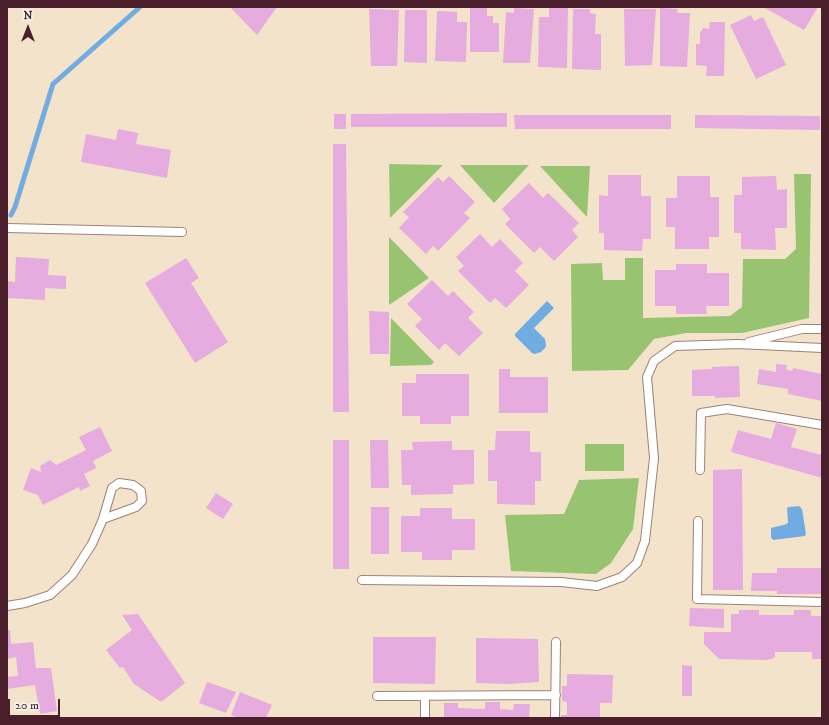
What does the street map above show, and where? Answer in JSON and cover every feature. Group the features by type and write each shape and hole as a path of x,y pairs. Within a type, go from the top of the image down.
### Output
{"lane":[{"path":"7,228 182,232"},
{"path":"738,344 802,329 822,329"},
{"path":"362,580 561,582 597,586 622,577 637,562 645,541 654,458 647,377 654,361 675,346 738,344 822,348"},
{"path":"700,470 701,413 727,409 822,425"},
{"path":"7,606 25,603 50,595 72,575 92,544 103,519 112,488 119,484 133,485 141,491 142,501 136,507 103,519"},
{"path":"698,521 697,599 822,602"},
{"path":"555,718 556,642"},
{"path":"377,696 556,695"},
{"path":"425,696 425,718"}],"green space":[{"path":"389,164 443,165 390,218"},
{"path":"460,165 529,165 494,203"},
{"path":"540,166 590,166 587,217"},
{"path":"794,174 811,174 809,318 742,333 686,333 654,339 628,370 572,371 571,264 602,263 603,280 625,280 625,258 643,258 643,318 730,316 742,307 743,259 785,259 796,249"},
{"path":"389,237 429,278 389,305"},
{"path":"391,318 434,362 431,365 390,366"},
{"path":"585,444 624,444 624,471 585,471"},
{"path":"639,478 633,529 611,563 596,574 511,571 505,515 564,514 579,480"}],"water":[{"path":"547,301 554,308 534,328 545,339 546,345 541,352 535,354 532,353 515,336 515,334"},
{"path":"799,506 802,509 806,534 805,536 773,540 771,537 771,528 787,524 787,508"}],"building":[{"path":"230,7 277,7 257,35"},
{"path":"470,7 487,7 487,16 493,16 493,23 499,23 499,52 470,52"},
{"path":"763,7 818,7 804,30"},
{"path":"514,8 534,9 530,63 503,63 506,12 514,13"},
{"path":"549,8 568,8 567,68 538,67 539,17 549,17"},
{"path":"660,8 678,9 677,13 690,13 687,67 660,66"},
{"path":"369,9 399,10 397,66 371,66"},
{"path":"573,9 590,9 590,13 596,14 595,34 601,34 601,70 572,69"},
{"path":"624,9 656,9 652,65 625,66"},
{"path":"405,10 427,10 427,63 404,62"},
{"path":"437,11 457,12 457,22 467,22 466,62 435,61"},
{"path":"751,15 754,21 763,17 786,65 756,79 730,25"},
{"path":"710,22 725,22 724,76 706,76 707,66 696,65 696,44 700,44 700,33 703,28 709,29"},
{"path":"507,113 507,127 351,127 351,114"},
{"path":"334,114 346,114 346,129 334,129"},
{"path":"514,115 671,115 671,129 515,129"},
{"path":"695,115 820,116 820,130 695,128"},
{"path":"118,129 138,133 136,144 171,150 167,178 81,162 86,134 116,140"},
{"path":"333,144 346,144 349,412 333,412"},
{"path":"608,175 641,175 641,196 651,196 651,239 643,239 642,251 604,250 604,233 599,233 599,195 608,196"},
{"path":"449,176 475,202 464,213 470,218 438,251 433,246 426,254 399,228 409,217 403,212 438,177 443,182"},
{"path":"677,176 710,176 710,197 719,197 719,237 709,237 709,249 675,249 675,227 666,227 666,198 677,198"},
{"path":"776,176 777,190 787,189 787,228 775,228 776,250 741,249 741,233 734,233 734,195 742,195 742,177"},
{"path":"529,183 543,198 548,193 579,223 572,230 578,237 554,261 540,247 534,253 505,224 510,219 502,209"},
{"path":"480,234 492,247 500,239 523,263 515,271 529,285 506,308 495,298 490,303 458,271 464,266 456,257"},
{"path":"16,257 49,259 48,275 66,276 66,289 45,288 45,300 7,298 7,281 15,282"},
{"path":"186,258 199,278 191,283 228,342 195,363 145,283"},
{"path":"676,264 707,264 707,273 729,273 729,306 706,306 707,314 676,314 676,306 655,306 655,270 676,270"},
{"path":"432,280 448,296 453,291 474,312 468,318 483,333 459,356 445,343 439,350 415,326 422,319 407,304"},
{"path":"369,311 389,312 389,354 370,354"},
{"path":"776,364 787,365 786,369 792,371 793,368 822,374 822,401 788,394 788,389 757,384 759,369 776,372"},
{"path":"739,366 740,397 715,398 715,396 692,396 692,370 712,369 712,367"},
{"path":"499,369 510,369 510,377 548,377 548,413 499,413"},
{"path":"416,374 469,374 469,416 451,416 451,424 420,424 420,416 402,416 402,383 416,383"},
{"path":"776,423 797,429 791,447 822,455 822,478 731,452 738,430 771,439"},
{"path":"100,427 112,451 93,461 96,468 84,474 90,486 80,491 79,487 43,505 38,495 23,490 31,468 41,472 40,466 50,460 56,465 86,450 79,437"},
{"path":"496,431 530,431 530,452 541,452 541,481 535,481 535,505 497,504 497,481 488,481 488,450 495,450"},
{"path":"333,440 349,440 349,569 333,569"},
{"path":"370,440 388,440 389,488 371,488"},
{"path":"452,441 452,450 474,450 474,484 453,485 453,494 411,495 411,485 402,485 401,450 413,450 412,442"},
{"path":"742,469 743,590 713,590 713,470"},
{"path":"216,493 233,504 223,519 206,508"},
{"path":"371,507 389,507 389,554 371,554"},
{"path":"420,508 452,508 452,519 475,519 475,550 452,550 452,560 422,560 422,552 401,552 401,516 420,516"},
{"path":"777,568 822,568 822,594 777,594 777,591 751,591 752,573 777,573"},
{"path":"690,608 724,609 724,628 689,626"},
{"path":"739,610 759,610 759,615 794,615 794,610 811,610 811,616 822,616 822,659 812,659 812,652 775,652 775,657 766,660 719,659 704,644 704,632 731,632 731,614 739,614"},
{"path":"138,614 185,683 161,702 134,684 123,667 120,668 106,650 132,630 122,615"},
{"path":"7,630 10,630 11,644 33,642 36,668 51,668 57,711 40,714 35,685 7,689 7,677 18,676 16,657 7,659"},
{"path":"373,637 436,637 435,684 373,683"},
{"path":"476,638 538,639 539,682 507,684 476,683"},
{"path":"682,665 692,666 692,696 682,696"},
{"path":"567,674 613,675 612,703 600,703 600,718 561,718 561,715 567,715 567,702 562,701 562,686 567,686"},
{"path":"207,682 236,692 226,713 199,703"},
{"path":"240,692 272,705 266,718 238,718 231,715"},
{"path":"485,702 500,702 500,709 513,710 514,704 530,704 529,718 444,718 444,703 458,703 458,708 485,709"}],"waterway":[{"path":"11,215 15,207 53,84 140,7"}]}
